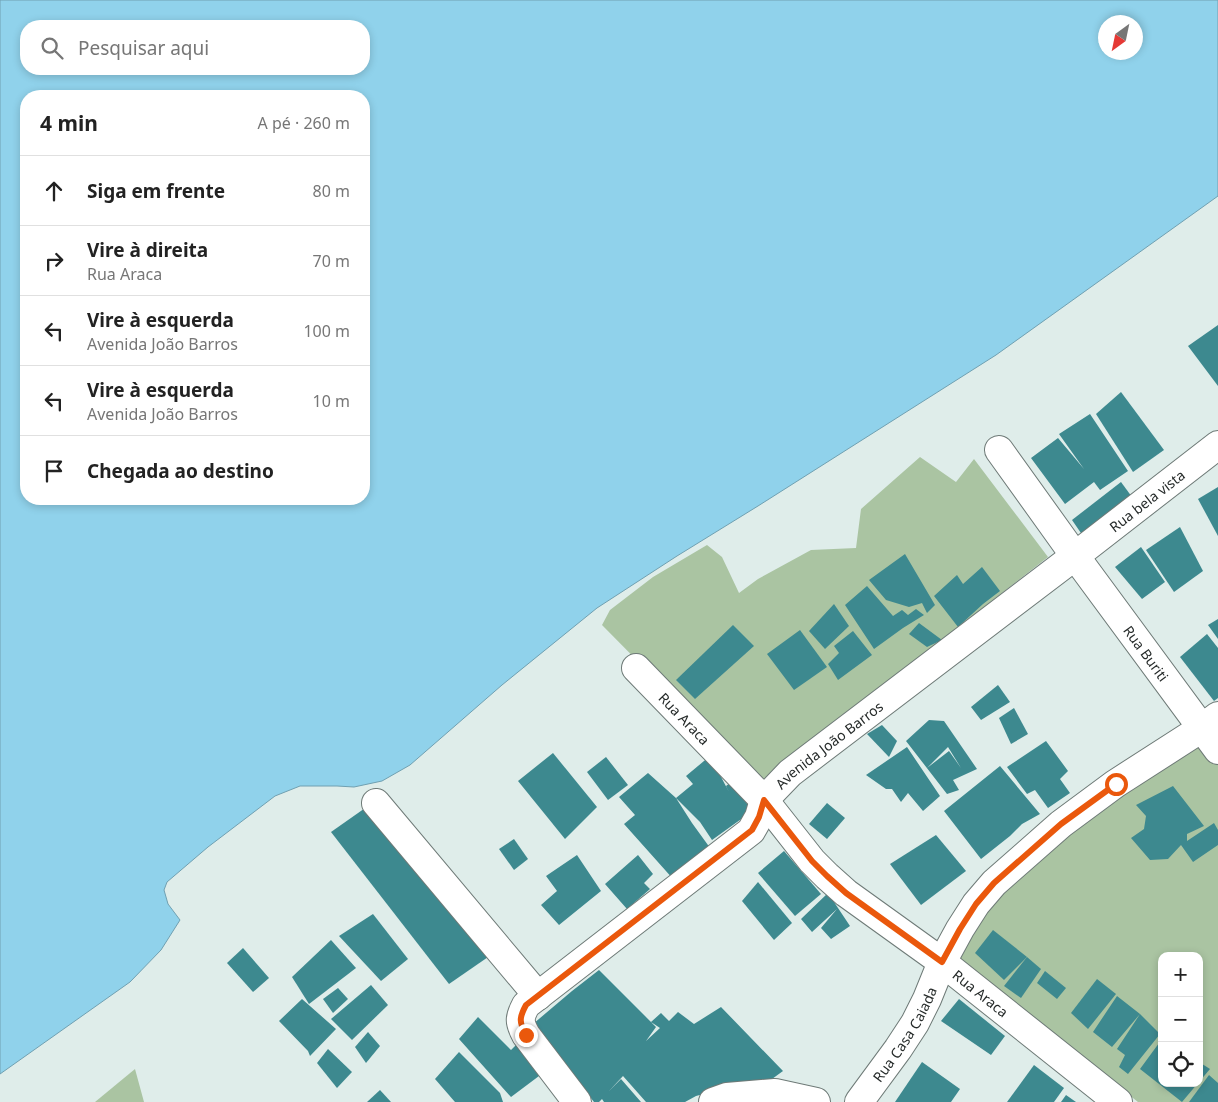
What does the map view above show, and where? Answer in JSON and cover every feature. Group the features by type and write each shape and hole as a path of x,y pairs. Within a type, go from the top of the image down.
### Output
{"street":[{"name":"Rua bela vista","path":"1075,556 1218,445"},
{"name":"Rua Buriti","path":"999,450 1075,556 1210,722 1218,750"},
{"name":"Avenida João Barros","path":"577,1102 526,1035 520,1024 521,1015 526,1005 752,830 759,817 764,800 790,773 1075,556"},
{"name":"Rua Araca","path":"636,668 764,800 812,861 827,876 846,893 942,962 1118,1102"},
{"name":"Rua Casa Caiada","path":"859,1102 915,1023 942,962 960,929 976,904 994,883 1061,824 1116,784 1210,722"},
{"path":"376,803 538,996"},
{"path":"713,1102 727,1097 775,1093 816,1102"}],"green space":[{"path":"920,457 956,482 974,459 1048,557 758,783 602,625 610,610 653,577 707,545 722,557 739,593 758,579 811,550 856,548 861,509"},
{"path":"1200,734 1218,758 1218,1102 1138,1102 956,958 976,904"},
{"path":"135,1069 144,1102 95,1102"}],"water":[{"path":"0,0 1218,0 1218,196 996,355 597,608 502,685 410,765 382,781 354,787 300,786 275,796 208,847 167,882 164,890 168,904 180,920 161,950 130,982 0,1074"}],"building":[{"path":"1218,325 1218,386 1188,346"},
{"path":"1121,392 1164,450 1133,472 1096,414"},
{"path":"1090,414 1128,471 1100,490 1094,482 1065,504 1031,458 1058,438 1084,469 1059,434"},
{"path":"1121,482 1132,497 1083,536 1072,520"},
{"path":"1218,487 1218,536 1198,499"},
{"path":"1180,527 1203,571 1174,592 1146,550"},
{"path":"1141,547 1165,582 1142,599 1115,567"},
{"path":"905,554 935,605 927,613 922,603 909,607 886,600 869,580"},
{"path":"982,567 1000,591 958,627 934,596 957,575 963,584"},
{"path":"867,586 893,616 902,610 908,615 916,609 924,615 874,649 845,605"},
{"path":"834,604 849,626 825,649 809,631"},
{"path":"1218,619 1218,639 1208,625"},
{"path":"919,623 942,640 927,647 909,634"},
{"path":"733,625 754,646 695,699 676,680"},
{"path":"800,630 827,667 794,690 767,654"},
{"path":"853,631 872,655 838,680 828,664 839,653 834,646"},
{"path":"1207,634 1218,648 1218,698 1214,701 1180,657"},
{"path":"998,685 1010,702 981,720 971,707"},
{"path":"1014,708 1028,734 1011,744 999,718"},
{"path":"929,720 944,721 977,769 953,780 959,790 947,794 906,741","holes":["948,747 961,768 949,751 927,768"]},
{"path":"882,725 897,741 889,757 867,734"},
{"path":"1046,741 1068,771 1060,779 1070,793 1048,808 1035,790 1027,794 1007,767"},
{"path":"907,747 940,796 923,811 908,793 901,802 892,789 886,789 866,775"},
{"path":"553,753 597,807 565,839 518,781"},
{"path":"710,756 729,792 726,786 735,779 751,812 712,840 700,822 676,798 693,784 686,776"},
{"path":"606,757 628,785 608,800 587,772"},
{"path":"1000,766 1040,814 1022,824 981,859 944,811"},
{"path":"648,773 676,798 713,852 674,880 624,824 635,815 619,797"},
{"path":"1173,786 1204,826 1187,834 1187,841 1214,823 1218,830 1218,845 1193,862 1181,845 1168,859 1150,860 1131,838 1144,829 1146,816 1136,805"},
{"path":"827,803 845,818 827,839 809,824"},
{"path":"368,806 491,955 449,984 331,832"},
{"path":"936,835 966,871 921,905 890,864"},
{"path":"514,839 528,859 514,870 499,849"},
{"path":"784,851 821,894 795,916 758,873"},
{"path":"577,855 601,891 559,925 541,905 557,891 546,876"},
{"path":"638,855 653,874 644,883 650,889 627,909 605,884"},
{"path":"758,882 792,923 774,940 742,901"},
{"path":"828,893 850,926 831,939 821,928 837,909 812,932 801,919"},
{"path":"373,914 408,959 381,981 339,936"},
{"path":"993,930 1027,957 1004,980 975,953"},
{"path":"331,940 356,968 309,1004 292,977"},
{"path":"243,948 269,978 253,992 227,963"},
{"path":"1027,957 1041,969 1021,998 1004,986"},
{"path":"599,970 651,1022 661,1013 669,1021 678,1012 694,1024 721,1007 783,1071 761,1087 748,1082 696,1096 685,1102 646,1102 623,1076 609,1091 621,1079 641,1102 604,1102 602,1099 599,1102 594,1102 533,1024","holes":["651,1022 660,1028 646,1041 656,1027"]},
{"path":"1045,971 1066,988 1057,999 1037,983"},
{"path":"1097,979 1116,994 1088,1029 1071,1013"},
{"path":"371,985 388,1005 352,1040 331,1019"},
{"path":"338,988 348,999 333,1013 323,999"},
{"path":"1117,996 1140,1014 1112,1047 1093,1032"},
{"path":"302,999 336,1029 310,1056 308,1051 279,1021"},
{"path":"959,999 1005,1036 991,1055 941,1021"},
{"path":"1140,1014 1158,1032 1158,1036 1128,1074 1119,1067 1125,1055 1117,1049"},
{"path":"478,1017 511,1050 517,1044 543,1073 511,1097 459,1039"},
{"path":"368,1032 380,1046 366,1063 355,1047"},
{"path":"1158,1044 1158,1083 1140,1069"},
{"path":"328,1049 352,1072 337,1088 317,1063"},
{"path":"459,1052 500,1093 503,1102 455,1102 435,1079"},
{"path":"922,1062 960,1089 951,1102 895,1102"},
{"path":"1034,1065 1064,1088 1054,1102 1007,1102"},
{"path":"1203,1065 1210,1069 1203,1077"},
{"path":"1209,1075 1218,1083 1218,1102 1189,1102 1200,1087 1203,1087 1203,1083"},
{"path":"1163,1087 1195,1087 1182,1102"},
{"path":"380,1090 391,1102 367,1102"},
{"path":"1066,1095 1076,1102 1061,1102"}],"route":[{"path":"526,1035 520,1024 521,1015 526,1005 736,844 752,830 759,817 764,800 812,861 827,876 846,893 942,962 976,904 994,883 1061,824 1116,784"}]}
